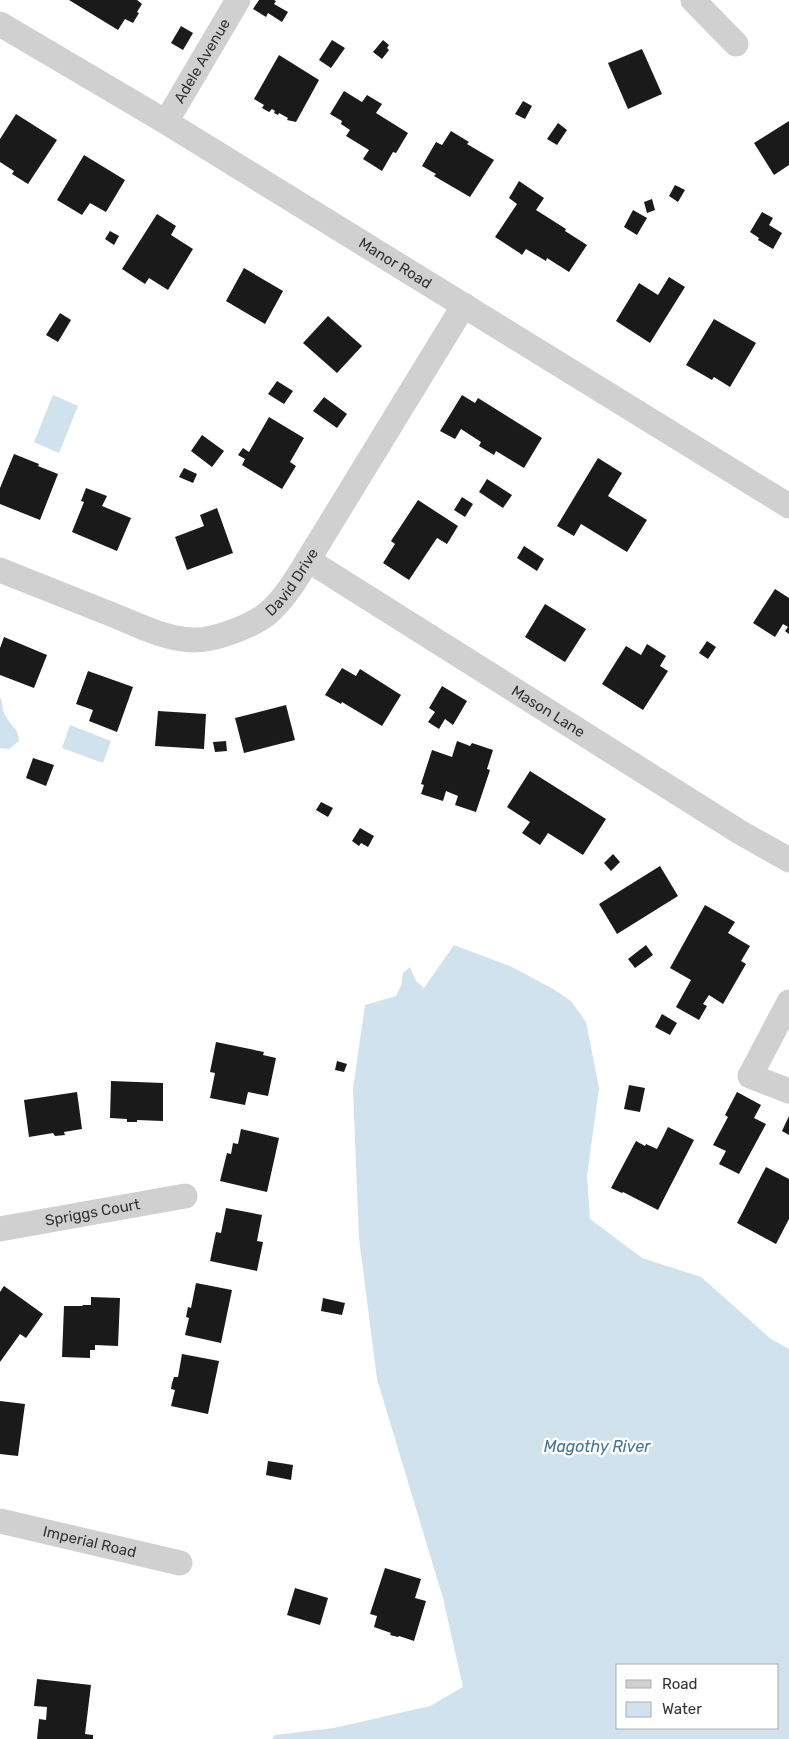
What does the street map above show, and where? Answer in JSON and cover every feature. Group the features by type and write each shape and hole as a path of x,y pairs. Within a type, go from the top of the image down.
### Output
{"street":[{"name":"Adele Avenue","path":"166,122 238,0"},
{"path":"693,0 736,44"},
{"name":"Manor Road","path":"0,24 166,122 789,506"},
{"name":"David Drive","path":"0,570 144,627 170,636 193,640 218,636 241,628 266,614 286,594 308,560 464,305"},
{"name":"Mason Lane","path":"308,560 730,826 789,860"},
{"path":"789,1002 750,1076 789,1091"},
{"name":"Spriggs Court","path":"0,1229 185,1196"},
{"name":"Imperial Road","path":"0,1521 180,1564"}],"water":[{"path":"53,395 78,406 59,453 34,442"},
{"path":"0,697 5,715 19,737 19,741 9,749 0,748"},
{"path":"70,725 111,741 103,763 62,748"},
{"name":"Magothy River","path":"454,945 512,967 571,1001 586,1022 599,1088 587,1176 590,1219 642,1258 701,1277 771,1339 789,1349 789,1739 272,1739 275,1735 334,1728 430,1706 463,1687 443,1598 377,1379 359,1238 353,1089 365,1005 396,996 401,986 403,973 410,967 416,981 424,988"}],"building":[{"path":"69,0 137,0 142,4 133,23 125,19 118,30"},
{"path":"259,0 274,0 276,1 274,4 288,12 282,22 268,13 266,17 253,9"},
{"path":"181,26 193,33 183,50 171,43"},
{"path":"332,40 345,48 331,68 319,60"},
{"path":"383,40 389,45 387,48 389,50 382,59 373,52"},
{"path":"642,49 662,94 628,109 608,63"},
{"path":"279,55 319,80 296,122 287,120 288,118 279,113 278,115 274,113 275,111 272,109 269,112 262,108 264,105 254,99"},
{"path":"344,91 362,102 367,95 382,104 376,113 408,133 396,153 393,152 382,171 363,159 369,150 346,136 350,130 341,124 342,121 330,114"},
{"path":"523,101 532,106 525,119 515,114"},
{"path":"16,114 57,140 28,184 12,174 14,171 0,162 0,139"},
{"path":"789,121 789,165 774,175 754,143"},
{"path":"558,123 567,130 557,145 547,139"},
{"path":"451,131 469,142 467,144 494,160 470,197 434,176 436,174 422,166 436,142 442,145"},
{"path":"84,155 125,180 106,212 90,203 82,215 57,200"},
{"path":"519,181 544,198 536,210 587,245 569,272 547,258 546,261 526,249 522,255 495,237 517,204 509,198"},
{"path":"675,185 685,190 678,202 669,196"},
{"path":"652,199 655,210 647,213 644,202"},
{"path":"633,210 647,218 637,235 624,227"},
{"path":"762,212 773,218 769,225 782,233 773,249 758,240 759,238 750,232"},
{"path":"157,214 176,226 171,235 193,249 168,290 149,278 145,284 122,269"},
{"path":"110,231 119,236 114,245 105,239"},
{"path":"244,268 283,291 265,324 226,301"},
{"path":"669,277 685,287 650,343 616,321 639,283 658,295"},
{"path":"60,313 71,320 58,342 46,335"},
{"path":"328,316 362,346 337,373 303,343"},
{"path":"714,319 756,343 730,387 714,377 712,380 686,365"},
{"path":"277,381 293,391 284,404 268,394"},
{"path":"462,395 475,403 478,398 542,438 524,468 496,451 494,455 479,446 481,442 461,429 455,439 440,431"},
{"path":"324,397 347,414 337,428 313,411"},
{"path":"269,417 304,438 290,462 296,466 282,489 242,465 245,459 238,455 243,448 249,452"},
{"path":"202,435 224,451 212,467 191,451"},
{"path":"14,454 58,474 40,520 0,504 0,488"},
{"path":"598,458 622,473 608,496 647,520 627,552 581,524 574,536 557,526"},
{"path":"184,468 197,474 193,483 179,477"},
{"path":"487,479 512,495 503,508 479,492"},
{"path":"86,488 107,496 102,506 131,518 117,551 72,532 84,502 81,501"},
{"path":"462,497 473,504 465,517 454,510"},
{"path":"418,500 458,526 447,544 437,538 409,580 383,563 395,544 391,541"},
{"path":"217,508 233,553 187,570 175,537 204,526 200,515"},
{"path":"524,546 544,559 537,571 517,558"},
{"path":"775,589 789,598 789,634 785,631 788,627 783,624 775,637 753,623"},
{"path":"545,604 586,629 565,662 525,637"},
{"path":"4,637 47,655 34,688 0,675 0,648"},
{"path":"707,641 716,647 708,659 699,653"},
{"path":"647,644 666,656 660,666 668,671 643,710 602,684 626,646 641,655"},
{"path":"342,668 356,676 360,669 401,695 382,726 342,702 341,704 325,695"},
{"path":"88,671 133,687 117,732 89,721 93,710 76,704"},
{"path":"442,686 467,701 453,725 445,719 439,729 428,722 435,712 429,708"},
{"path":"286,705 295,740 244,753 235,718"},
{"path":"158,711 206,714 204,749 155,746"},
{"path":"226,741 227,751 215,752 213,742"},
{"path":"457,741 470,746 472,743 493,750 487,769 490,770 476,812 455,805 458,796 446,791 443,801 421,794 424,785 421,784 432,750 452,757"},
{"path":"33,758 54,765 46,786 26,778"},
{"path":"530,771 606,819 583,855 548,833 540,845 522,833 530,822 507,807"},
{"path":"321,802 333,808 328,817 316,810"},
{"path":"360,828 374,836 368,847 361,843 359,846 352,841"},
{"path":"613,854 620,862 611,871 604,863"},
{"path":"660,866 678,896 617,934 599,904"},
{"path":"705,905 735,922 728,933 750,946 741,961 746,964 723,1004 709,995 703,1004 707,1006 699,1020 676,1007 691,980 670,968"},
{"path":"646,945 653,955 635,968 628,959"},
{"path":"662,1014 677,1023 670,1035 655,1027"},
{"path":"216,1042 264,1052 263,1055 276,1058 268,1096 248,1092 245,1105 210,1098 215,1073 210,1072"},
{"path":"337,1061 347,1064 344,1072 335,1070"},
{"path":"111,1081 163,1083 163,1121 137,1120 137,1122 127,1122 127,1119 110,1118"},
{"path":"629,1085 645,1088 640,1112 624,1109"},
{"path":"77,1092 82,1129 64,1132 65,1135 55,1136 53,1133 29,1137 24,1100"},
{"path":"737,1092 761,1105 754,1118 766,1124 739,1174 719,1164 726,1151 713,1145 728,1117 725,1115"},
{"path":"789,1116 789,1135 782,1131"},
{"path":"668,1127 694,1140 658,1210 611,1188 636,1141 657,1149"},
{"path":"241,1129 279,1138 267,1192 220,1181 227,1153 231,1154 233,1143 238,1144"},
{"path":"766,1167 789,1179 789,1219 776,1244 737,1223"},
{"path":"226,1208 262,1215 257,1241 263,1242 257,1271 210,1261 216,1232 221,1233"},
{"path":"196,1283 232,1290 221,1343 185,1335 189,1318 186,1317 188,1307 191,1308"},
{"path":"4,1286 43,1314 26,1338 20,1334 0,1362 0,1292"},
{"path":"91,1297 120,1298 118,1346 95,1345 95,1350 90,1350 90,1358 62,1357 64,1306 91,1305"},
{"path":"323,1298 345,1303 342,1315 321,1311"},
{"path":"182,1354 219,1361 208,1414 171,1406 175,1390 171,1389 172,1383 174,1377 178,1377"},
{"path":"0,1401 25,1404 18,1456 0,1454"},
{"path":"268,1461 293,1465 291,1480 266,1475"},
{"path":"385,1568 421,1579 415,1598 426,1601 414,1641 390,1635 391,1633 374,1627 377,1616 370,1614"},
{"path":"295,1588 328,1598 320,1625 287,1615"},
{"path":"37,1679 91,1685 85,1734 93,1735 93,1739 37,1739 39,1719 46,1720 47,1707 34,1706"}]}
